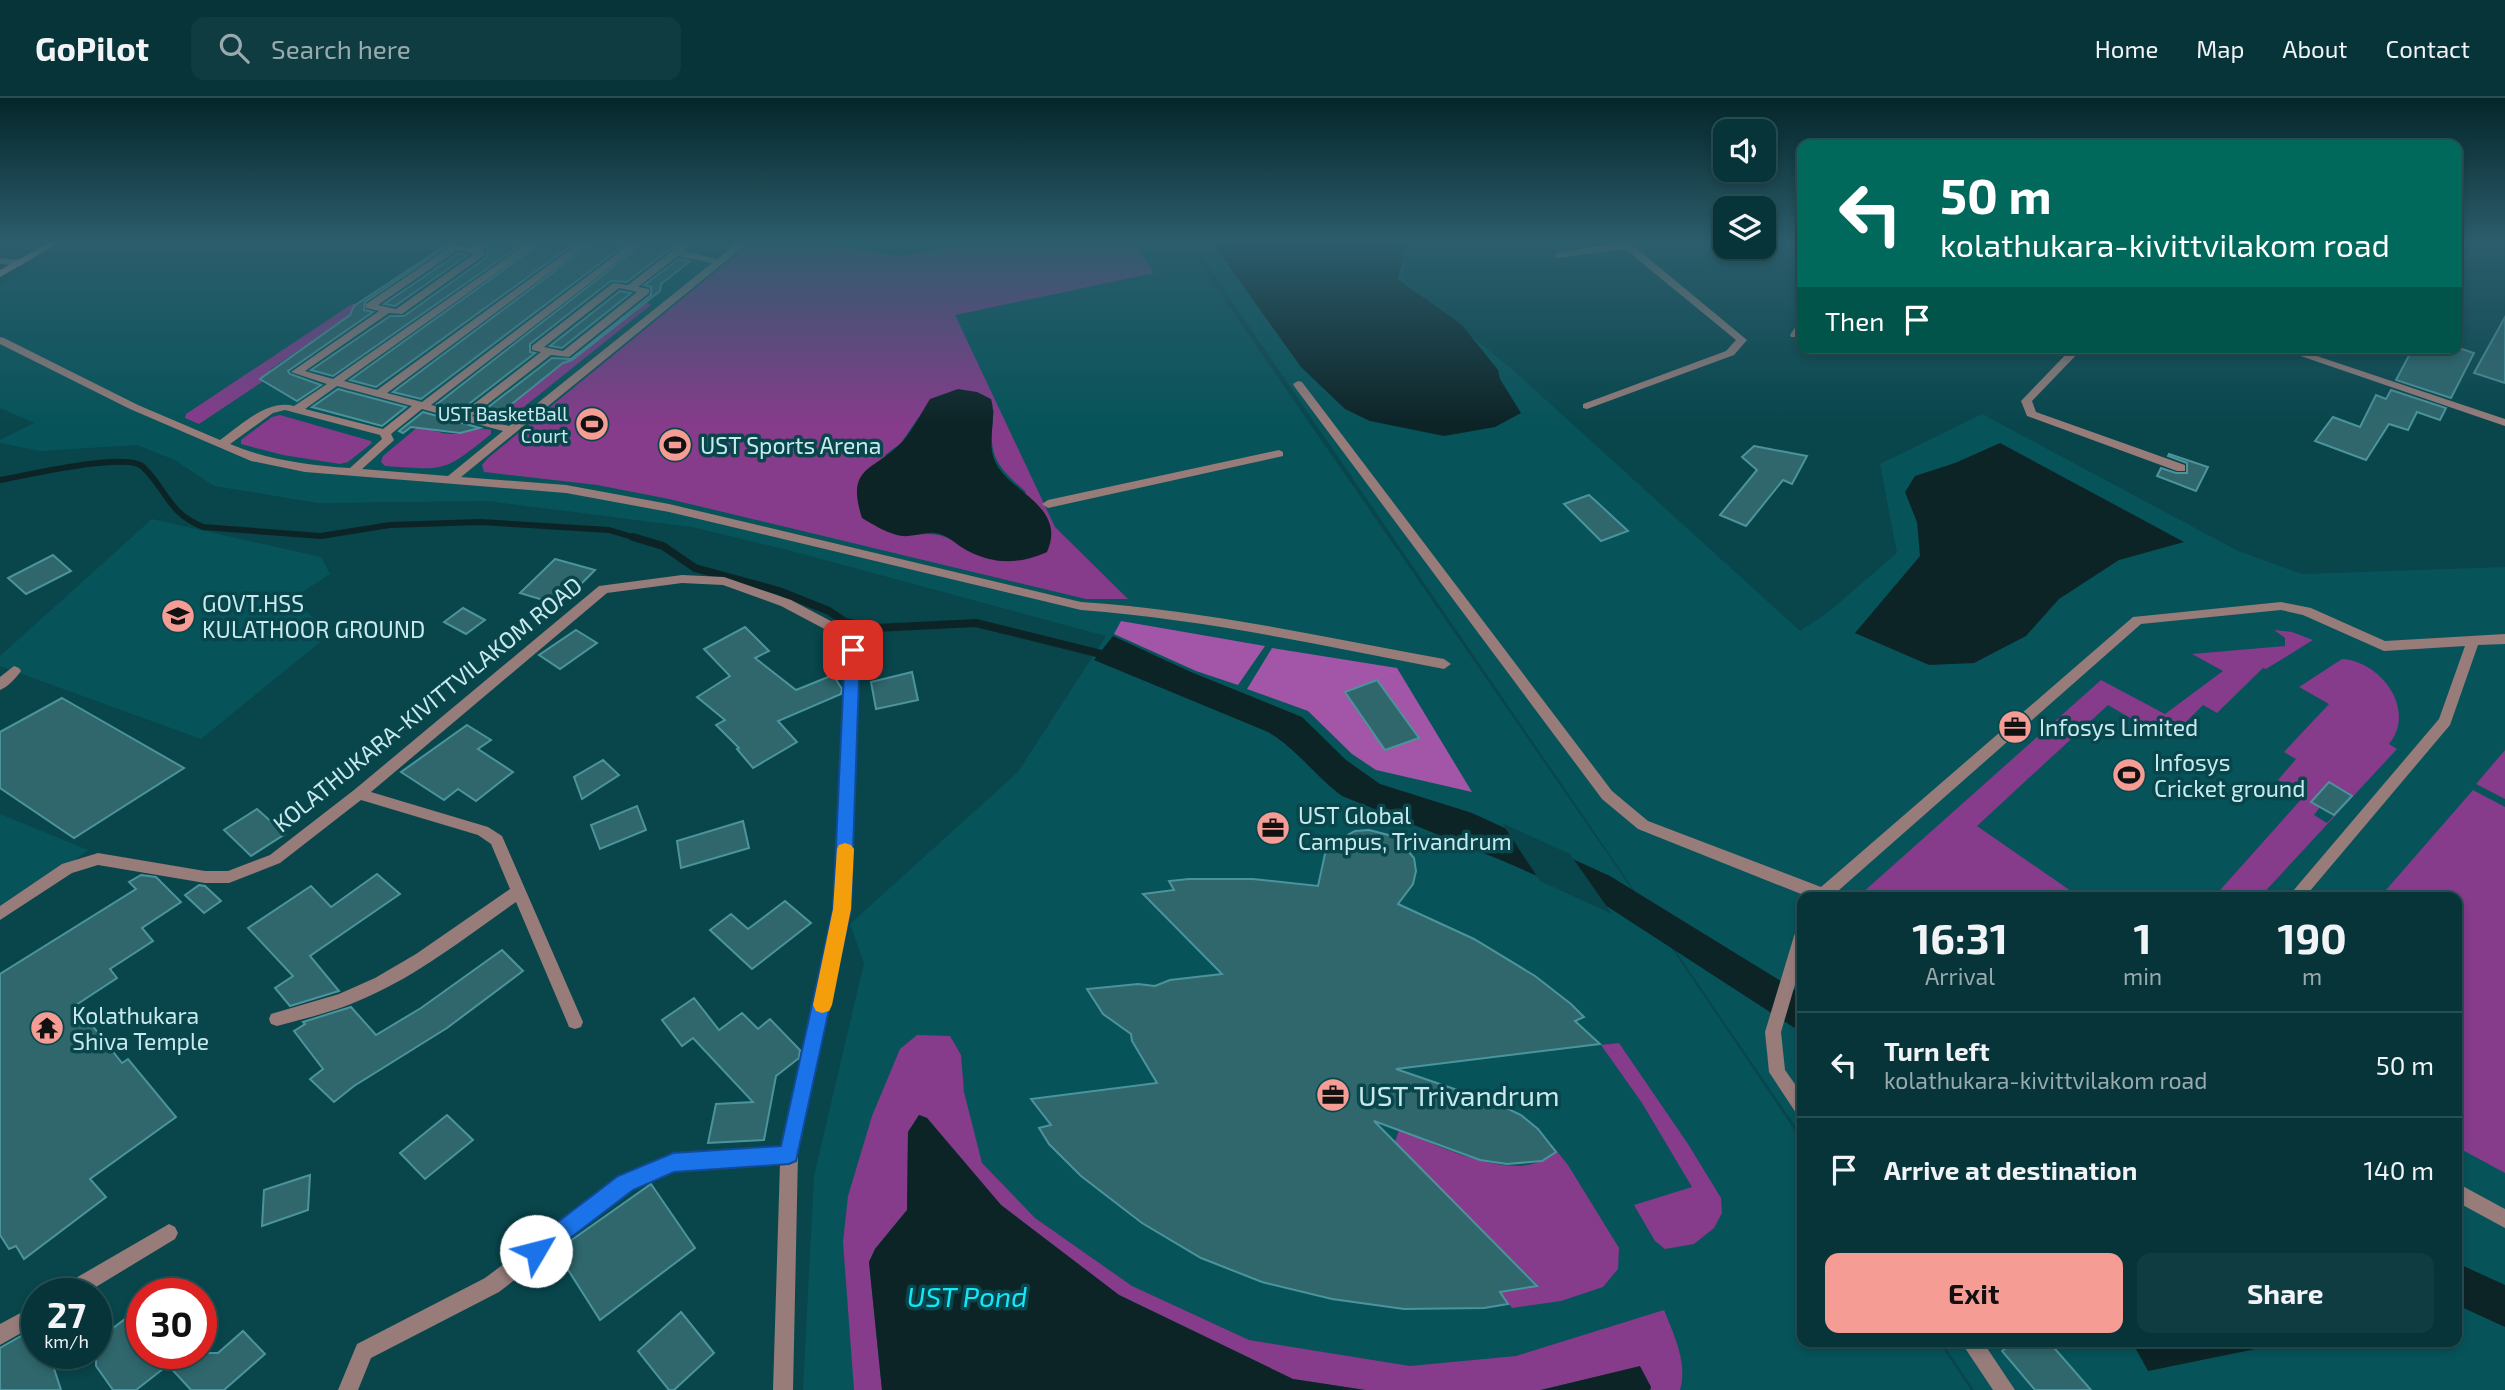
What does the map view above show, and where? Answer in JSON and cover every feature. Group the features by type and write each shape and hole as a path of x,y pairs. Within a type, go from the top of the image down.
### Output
{"street":[{"path":"374,303 370,306 398,312 410,303"},
{"path":"296,410 448,303"},
{"path":"379,394 503,303"},
{"path":"385,433 557,303"},
{"path":"594,303 537,348 565,355 629,303"},
{"path":"452,478 668,303"},
{"path":"1587,406 1730,353 1742,340 1697,303"},
{"path":"387,310 296,372 510,430"},
{"path":"0,340 220,445 265,460 305,468 566,489 669,508 1081,606 1126,609 1263,630 1444,664"},
{"path":"464,417 549,351"},
{"path":"2072,354 2026,401 2031,414 2180,468"},
{"path":"2300,354 2505,423"},
{"path":"1298,384 1608,795 1643,825 1810,892"},
{"path":"220,445 269,411 285,407 385,433"},
{"path":"352,472 388,440 385,433"},
{"path":"1048,504 1279,454"},
{"name":"KOLATHUKARA-KIVITTVILAKOM ROAD","path":"0,914 67,868 98,859 205,877 229,877 275,859 359,794 603,589 682,579 724,581 786,603 837,630 853,650 842,909 789,1154 783,1390"},
{"path":"1825,892 2138,620 2281,607 2306,611 2384,646 2504,640"},
{"path":"2300,892 2445,721 2473,641"},
{"path":"0,685 14,671"},
{"path":"359,794 483,831 497,840 575,1022"},
{"path":"277,1018 336,1003 362,993 414,963 519,891"},
{"path":"1797,950 1773,1032 1777,1072 1797,1100"},
{"path":"348,1390 364,1350 492,1285 626,1183 673,1163 789,1154"},
{"path":"2462,1195 2505,1219"},
{"path":"94,1278 169,1233"},
{"path":"0,1335 21,1323"},
{"path":"1974,1347 2005,1390"}],"shaded area":[{"name":"UST Global Campus, Trivandrum","path":"0,303 1227,303 1629,885 1797,1134 1797,1347 1942,1347 1971,1390 803,1390 814,1176 864,963 850,924 1018,772 1106,636 784,549 692,527 487,501 318,503 214,486 175,460 137,445 41,451 0,443 0,440 34,423 0,408"},
{"path":"644,303 651,305 510,418 493,419 563,363 572,360"},
{"path":"677,303 1010,303 955,315 1055,527 1128,599 1086,599 669,499 597,485 484,472 482,465","holes":["994,410 992,438 995,457 1000,465 1026,492 968,551 937,535 902,536 885,455 901,443 918,418"]},
{"name":"Infosys Limited","path":"1233,303 1432,303 1513,370 1800,631 1826,614 1897,553 1880,464 1982,414 2238,551 2302,574 2505,567 2505,1390 1974,1390 1945,1347 2462,1347 2462,892 1797,892 1797,1129"},
{"path":"352,304 357,304 352,309 356,311 271,369 265,380 199,424 185,418 186,414"},
{"path":"280,415 372,443 348,462 340,464 283,455 241,444 241,440 272,417"},
{"path":"419,426 448,434 481,429 491,430 491,434 463,456 443,466 385,466 381,462 383,456"},
{"name":"GOVT.HSS KULATHOOR GROUND","path":"152,519 321,557 330,574 293,598 330,634 201,739 0,666 0,656"},
{"path":"1121,621 1265,646 1238,685 1196,671 1114,634"},
{"path":"2274,630 2292,632 2313,640 2266,669 2263,668 2217,713 2203,705 2168,740 2108,705 1977,826 2072,892 1863,892 2101,680 2165,714 2223,671 2192,654 2285,646 2285,638"},
{"path":"1272,648 1397,668 1472,792 1376,770 1352,754 1308,711 1247,689","holes":["1345,692 1418,738 1385,750"]},
{"path":"2342,659 2370,668 2391,690 2397,703 2397,731 2389,744 2397,749 2265,892 2218,892 2304,796 2278,780 2296,759 2284,752 2329,704 2299,687","holes":["2329,783 2352,796 2327,823 2314,815"]},
{"path":"2505,750 2505,799 2476,784"},
{"path":"2473,790 2505,807 2505,1173 2462,1150 2462,892 2384,892"},
{"path":"0,814 88,850 0,915"},
{"path":"917,1035 950,1036 961,1055 964,1092 982,1163 1035,1218 1132,1286 1249,1340 1410,1366 1516,1356 1664,1310 1681,1359 1680,1390 1650,1390 1651,1387 1639,1367 1540,1390 1365,1390 1293,1379 1119,1295 1001,1205 927,1118 919,1115 908,1132 907,1210 875,1249 869,1262 882,1390 854,1390 843,1242 848,1196 872,1116 900,1049"},
{"path":"1619,1043 1688,1144 1721,1198 1722,1213 1714,1228 1694,1244 1665,1249 1655,1241 1634,1205 1692,1187 1642,1103 1601,1045"},
{"path":"1399,1130 1452,1152 1495,1164 1515,1166 1533,1164 1548,1157 1538,1141 1552,1145 1568,1165 1619,1248 1618,1269 1603,1287 1561,1301 1512,1308 1500,1292 1537,1285 1440,1187 1386,1168"}],"water":[{"path":"1255,303 1432,303 1462,325 1498,370 1500,379 1521,413 1495,427 1444,436 1370,421 1345,409 1301,367"},
{"path":"958,389 977,392 991,399 991,444 994,459 1010,481 1043,511 1049,522 1051,536 1047,552 1018,561 998,561 978,556 940,534 897,535 862,518 857,488 865,471 903,441 930,399"},
{"path":"2000,443 2184,542 2119,560 2059,599 2026,636 1974,663 1929,665 1855,633 1920,556 1917,522 1905,492 1915,476 1955,463"},
{"path":"1113,636 1191,672 1302,717 1346,760 1380,784 1472,813 1610,876 1797,991 1797,1028 1608,907 1342,796 1288,746 1268,732 1094,660"},
{"name":"UST Pond","path":"919,1115 927,1118 1001,1205 1119,1295 1293,1379 1365,1390 882,1390 869,1262 875,1249 907,1210 908,1132"},
{"path":"2462,1265 2505,1285 2505,1327 2462,1307"},
{"path":"2135,1347 2265,1347 2148,1371"},
{"path":"1640,1366 1650,1390 1541,1390"}],"pier":[{"path":"1502,823 1570,854 1612,914 1540,881"}],"building":[{"path":"365,303 364,310 373,312 288,371 321,385 297,401 260,379 350,315 354,306"},
{"path":"422,303 437,303 333,376 311,370 390,316 404,316"},
{"path":"457,303 492,303 376,387 350,380"},
{"path":"511,303 547,303 421,399 393,392"},
{"path":"566,303 582,303 530,344 530,352 535,353 461,410 437,404"},
{"path":"604,303 618,303 562,348 550,346"},
{"path":"641,303 644,303 493,419 478,415 552,358 571,359"},
{"path":"2505,317 2505,383 2474,373"},
{"path":"2462,349 2474,353 2451,398 2396,380 2410,354 2462,354"},
{"path":"338,389 406,407 382,426 312,407"},
{"path":"2391,390 2446,408 2440,420 2417,412 2408,430 2389,424 2366,460 2315,441 2333,417 2360,427 2376,395 2386,399"},
{"path":"423,412 480,428 460,433 411,427 403,433 399,431"},
{"path":"1754,446 1807,456 1792,484 1783,480 1746,526 1720,515 1757,470 1742,457"},
{"path":"2169,454 2208,467 2196,491 2157,476 2161,468 2187,473 2187,463 2168,456"},
{"path":"1589,495 1628,531 1601,541 1564,504"},
{"path":"53,555 71,571 26,594 8,578"},
{"path":"555,559 595,570 560,605 520,593"},
{"path":"463,608 485,620 466,634 444,622"},
{"path":"745,627 769,651 755,658 796,690 833,675 842,689 841,694 778,721 797,742 753,768 737,749 739,748 716,725 725,720 697,697 730,676 704,649"},
{"path":"576,630 597,643 560,669 539,655"},
{"path":"912,672 918,700 876,709 871,682"},
{"path":"1377,680 1419,738 1385,750 1345,692"},
{"path":"62,698 184,768 74,838 0,788 0,732"},
{"path":"467,725 491,740 478,749 513,772 476,801 458,789 444,800 401,772"},
{"path":"603,760 619,775 582,799 574,777"},
{"path":"2329,782 2352,796 2334,815 2311,802"},
{"path":"637,806 646,830 600,849 591,825"},
{"path":"257,809 285,834 251,856 224,830"},
{"path":"743,821 749,848 681,868 677,841"},
{"name":"UST Trivandrum","path":"1369,830 1396,837 1414,858 1416,871 1413,884 1398,904 1474,939 1535,976 1584,1017 1575,1021 1600,1044 1396,1069 1498,1104 1521,1115 1538,1129 1556,1152 1542,1161 1507,1164 1480,1160 1374,1121 1537,1286 1500,1292 1508,1304 1484,1308 1404,1309 1332,1299 1262,1282 1201,1258 1142,1223 1081,1176 1049,1144 1039,1128 1051,1125 1031,1099 1157,1083 1132,1041 1131,1034 1103,1014 1087,989 1138,984 1155,986 1170,980 1222,974 1143,894 1174,890 1169,881 1189,879 1253,879 1318,886 1325,854 1331,844 1355,831"},
{"path":"377,874 400,894 310,956 339,991 290,1006 275,988 293,976 248,928 311,886 331,907"},
{"path":"141,875 156,877 181,902 142,928 153,941 110,969 117,978 76,1005 122,1063 128,1059 176,1117 90,1179 106,1197 24,1259 16,1246 9,1249 0,1235 0,974 136,889 129,882"},
{"path":"199,885 205,886 221,901 204,913 185,895"},
{"path":"785,901 811,923 752,969 710,930 731,914 748,929"},
{"path":"502,950 523,971 447,1028 354,1086 334,1102 310,1079 323,1069 294,1031 305,1024 303,1022 351,1007 376,1035 421,1008"},
{"path":"694,998 719,1030 742,1013 758,1029 770,1019 800,1050 799,1058 776,1076 764,1140 708,1143 716,1104 753,1102 693,1038 682,1046 662,1020"},
{"path":"447,1115 473,1140 425,1179 400,1153"},
{"path":"310,1175 308,1210 262,1226 264,1190"},
{"path":"651,1184 695,1248 600,1320 556,1251"},
{"path":"681,1312 714,1353 674,1390 669,1390 638,1351"},
{"path":"126,1318 126,1369 163,1369 136,1390 113,1390 98,1369 112,1369 112,1329"},
{"path":"243,1331 265,1354 224,1390 191,1390 172,1369 217,1369 217,1353"},
{"path":"21,1336 21,1369 54,1369 61,1390 0,1390 0,1348"},
{"path":"2008,1347 2053,1347 2091,1390 2035,1390 2002,1351"}],"waterway":[{"path":"0,480 97,463 134,463 143,467 182,515 203,527 321,536 390,525 480,522 609,530 639,539"},
{"path":"633,537 663,546 695,568 779,591 829,611 845,622 875,628 976,623 1109,656"}],"slow traffic":[{"path":"822,1005 842,909 845,849"}],"place":[{"name":"UST BasketBall Court","path":"592,424"},
{"name":"UST Sports Arena","path":"675,445"},
{"name":"GOVT.HSS KULATHOOR GROUND","path":"178,616"},
{"name":"Infosys Limited","path":"2015,727"},
{"name":"Infosys Cricket ground","path":"2129,775"},
{"name":"UST Global Campus, Trivandrum","path":"1273,828"},
{"name":"Kolathukara Shiva Temple","path":"47,1028"},
{"name":"UST Trivandrum","path":"1333,1095"}],"route":[{"path":"536,1251 626,1183 673,1163 789,1154 842,909 853,650"}]}
